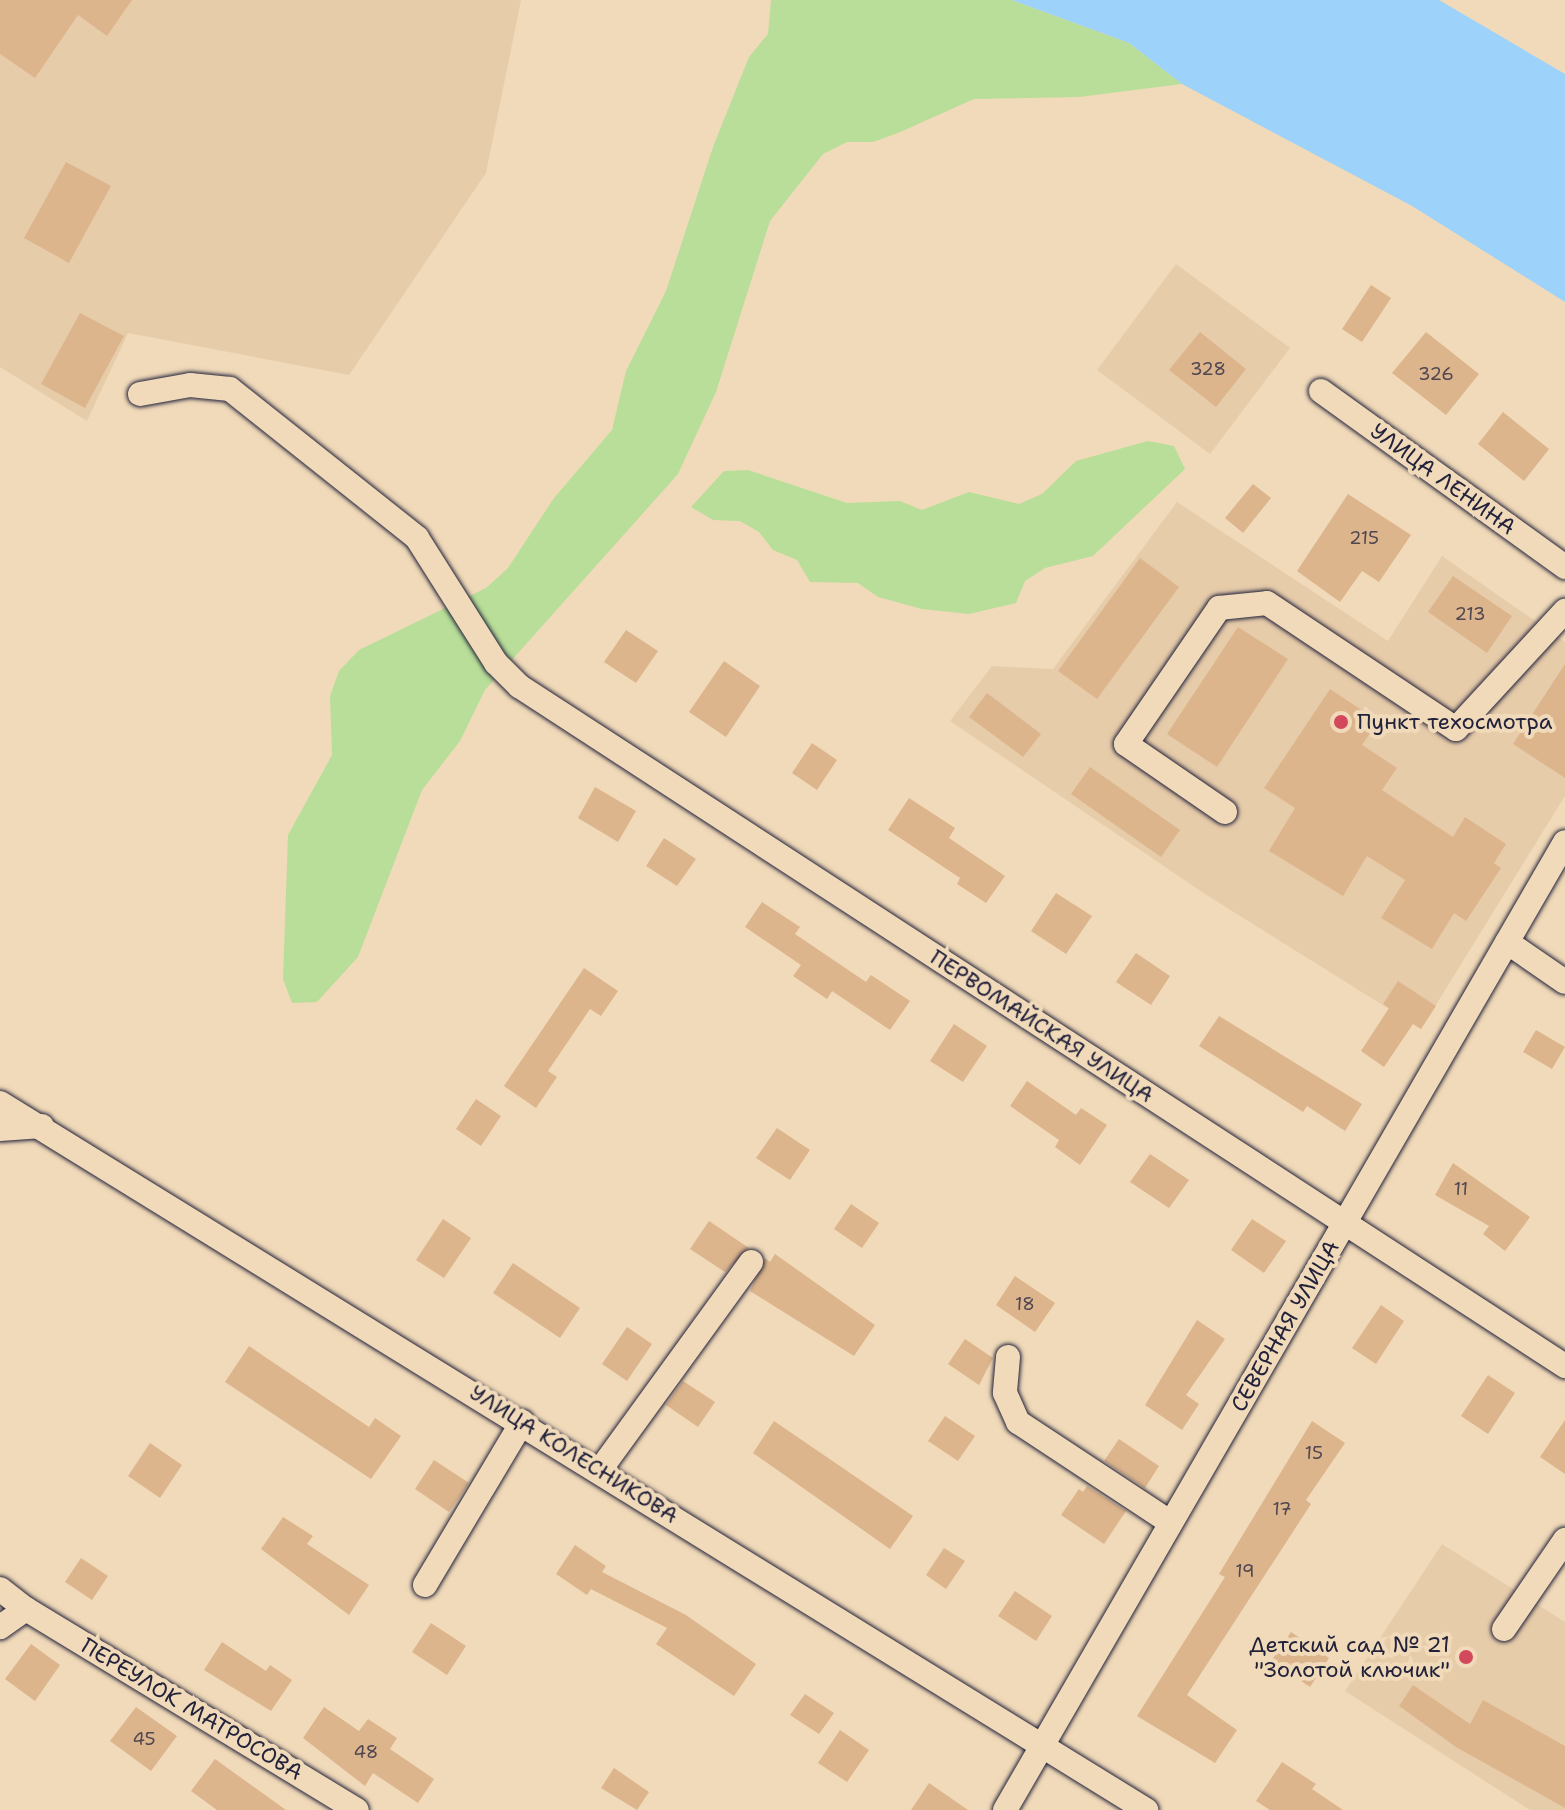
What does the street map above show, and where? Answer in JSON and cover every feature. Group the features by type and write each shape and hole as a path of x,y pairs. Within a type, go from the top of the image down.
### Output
{"street":[{"name":"ПЕРВОМАЙСКАЯ УЛИЦА","path":"140,394 190,385 230,389 417,538 496,663 519,686 1565,1366"},
{"name":"УЛИЦА ЛЕНИНА","path":"1321,391 1565,567"},
{"path":"1225,812 1126,744 1219,608 1267,603 1456,729 1565,611"},
{"name":"СЕВЕРНАЯ УЛИЦА","path":"1005,1810 1565,842"},
{"path":"1507,942 1565,982"},
{"name":"УЛИЦА КОЛЕСНИКОВА","path":"0,1103 600,1470 1146,1810"},
{"path":"0,1129 42,1126"},
{"path":"600,1470 751,1262"},
{"path":"1008,1357 1005,1393 1018,1422 1171,1523"},
{"path":"425,1585 522,1422"},
{"path":"1504,1629 1565,1540"},
{"name":"ПЕРЕУЛОК МАТРОСОВА","path":"0,1589 26,1609 357,1810"},
{"path":"0,1627 26,1609"}],"shaded area":[{"path":"0,0 521,0 486,173 349,375 128,333 87,421 0,367"},
{"path":"1176,264 1290,348 1210,454 1097,370"},
{"path":"1177,502 1388,641 1442,556 1565,642 1565,796 1421,1029 1205,894 950,721 992,666 1053,669"},
{"name":"Детский сад № 21 \"Золотой ключик\"","path":"1442,1544 1565,1622 1565,1810 1530,1810 1345,1691"}],"green space":[{"path":"771,0 1012,0 1129,43 1182,84 1079,97 974,99 898,133 873,142 847,142 823,154 770,221 716,392 678,474 485,690 460,741 422,790 358,957 317,1002 292,1003 283,979 288,835 332,755 330,696 339,671 359,650 486,588 508,568 554,498 612,430 626,371 666,291 713,147 749,57 768,34"},
{"path":"1148,441 1174,446 1185,469 1093,556 1045,568 1025,581 1016,603 969,614 922,609 878,597 858,583 810,582 797,560 773,550 759,532 740,521 713,520 691,507 724,471 748,470 847,503 900,501 922,510 969,492 1019,504 1042,494 1076,461"}],"water":[{"path":"1012,0 1439,0 1565,74 1565,302 1412,206 1182,84 1129,43"}],"building":[{"path":"0,0 132,0 107,36 78,15 35,78 0,54"},
{"path":"66,162 111,186 69,263 24,238"},
{"path":"1371,285 1391,298 1362,342 1342,329"},
{"path":"80,313 124,336 85,408 41,384"},
{"path":"1200,332 1246,369 1216,407 1169,370"},
{"path":"1426,332 1479,374 1446,415 1392,373"},
{"path":"1503,412 1549,449 1524,481 1478,444"},
{"path":"1253,484 1271,498 1243,533 1225,518"},
{"path":"1348,494 1411,535 1379,582 1362,571 1340,602 1297,571"},
{"path":"1140,558 1179,587 1097,699 1058,671"},
{"path":"1453,576 1512,616 1487,653 1428,612"},
{"path":"1238,627 1288,659 1217,767 1167,734"},
{"path":"626,630 658,651 636,683 604,662"},
{"path":"724,661 760,686 726,737 689,712"},
{"path":"1565,664 1565,778 1513,744"},
{"path":"1330,689 1378,721 1362,745 1397,768 1382,790 1453,837 1465,817 1506,844 1494,863 1501,868 1466,921 1454,913 1432,949 1381,918 1405,880 1367,856 1343,896 1269,851 1295,808 1264,788"},
{"path":"987,693 1041,734 1023,757 969,717"},
{"path":"812,743 837,760 817,790 792,773"},
{"path":"1090,767 1180,830 1161,857 1071,794"},
{"path":"595,787 636,811 618,842 578,818"},
{"path":"909,798 955,828 949,838 1005,876 986,903 957,884 960,878 888,830"},
{"path":"664,838 696,859 677,886 646,866"},
{"path":"1056,893 1092,916 1066,954 1031,931"},
{"path":"762,902 800,927 795,934 866,982 871,975 910,1001 890,1030 832,991 827,999 793,976 801,965 745,927"},
{"path":"1136,953 1170,976 1151,1005 1116,982"},
{"path":"584,968 618,991 601,1016 590,1009 548,1071 557,1077 536,1108 504,1086"},
{"path":"1398,981 1436,1006 1421,1029 1413,1024 1384,1067 1361,1051 1389,1008 1383,1004"},
{"path":"1219,1016 1362,1104 1345,1131 1307,1106 1303,1112 1199,1046"},
{"path":"954,1024 987,1046 963,1082 930,1061"},
{"path":"1536,1030 1565,1047 1552,1069 1523,1052"},
{"path":"1027,1081 1076,1115 1081,1108 1107,1125 1080,1165 1055,1147 1059,1140 1010,1106"},
{"path":"476,1099 501,1116 481,1146 456,1129"},
{"path":"777,1128 810,1150 790,1180 756,1158"},
{"path":"1150,1154 1189,1180 1169,1208 1130,1182"},
{"path":"1453,1163 1530,1217 1505,1251 1483,1234 1489,1226 1435,1195"},
{"path":"851,1204 879,1223 862,1248 834,1229"},
{"path":"443,1219 471,1238 444,1278 416,1260"},
{"path":"1252,1219 1286,1241 1264,1273 1231,1250"},
{"path":"709,1221 749,1248 725,1272 690,1249"},
{"path":"775,1254 875,1325 854,1356 750,1291 765,1258 770,1262"},
{"path":"513,1263 580,1308 560,1338 493,1293"},
{"path":"1015,1276 1055,1303 1035,1332 996,1305"},
{"path":"1381,1305 1404,1321 1376,1364 1352,1348"},
{"path":"1197,1320 1225,1339 1186,1395 1199,1404 1182,1430 1145,1405"},
{"path":"627,1327 652,1344 627,1381 602,1364"},
{"path":"965,1339 993,1358 979,1385 948,1364"},
{"path":"249,1346 369,1427 375,1418 401,1436 371,1479 225,1382"},
{"path":"1488,1375 1515,1393 1488,1434 1461,1416"},
{"path":"683,1381 715,1402 698,1427 666,1405"},
{"path":"945,1416 975,1436 958,1461 928,1441"},
{"path":"1565,1420 1565,1474 1540,1457"},
{"path":"774,1421 913,1516 890,1549 753,1453"},
{"path":"1312,1421 1345,1443 1306,1500 1311,1504 1187,1695 1237,1730 1215,1763 1137,1716 1225,1577 1219,1574"},
{"path":"1119,1439 1159,1466 1145,1488 1104,1461"},
{"path":"150,1443 182,1465 160,1498 128,1476"},
{"path":"434,1460 469,1483 449,1512 415,1489"},
{"path":"1087,1486 1126,1511 1104,1544 1061,1515 1079,1489 1083,1492"},
{"path":"283,1517 313,1536 307,1544 369,1585 349,1615 261,1549"},
{"path":"575,1545 606,1566 602,1572 686,1615 756,1664 734,1696 656,1644 667,1628 591,1589 587,1595 556,1574"},
{"path":"944,1548 965,1561 946,1589 926,1575"},
{"path":"81,1558 108,1576 92,1600 65,1582"},
{"path":"1015,1591 1052,1616 1036,1641 998,1616"},
{"path":"431,1623 466,1646 447,1675 412,1652"},
{"path":"1291,1632 1329,1658 1310,1687 1271,1661"},
{"path":"222,1642 266,1671 270,1665 292,1680 271,1711 204,1670"},
{"path":"31,1644 60,1665 35,1701 5,1679"},
{"path":"1413,1685 1470,1724 1483,1700 1565,1746 1565,1808 1456,1747 1399,1706"},
{"path":"805,1694 834,1713 819,1734 790,1715"},
{"path":"136,1707 177,1736 151,1771 110,1741"},
{"path":"324,1707 359,1731 368,1719 397,1738 390,1749 434,1779 418,1803 373,1773 365,1786 303,1738"},
{"path":"840,1730 869,1750 847,1782 818,1763"},
{"path":"215,1759 286,1810 217,1810 191,1791"},
{"path":"1282,1762 1316,1784 1312,1789 1343,1810 1270,1810 1256,1801"},
{"path":"614,1768 649,1792 637,1810 601,1788"},
{"path":"929,1783 968,1810 911,1810"}],"place":[{"name":"Пункт техосмотра","path":"1341,722"},
{"name":"Детский сад № 21 \"Золотой ключик\"","path":"1466,1657"}]}
